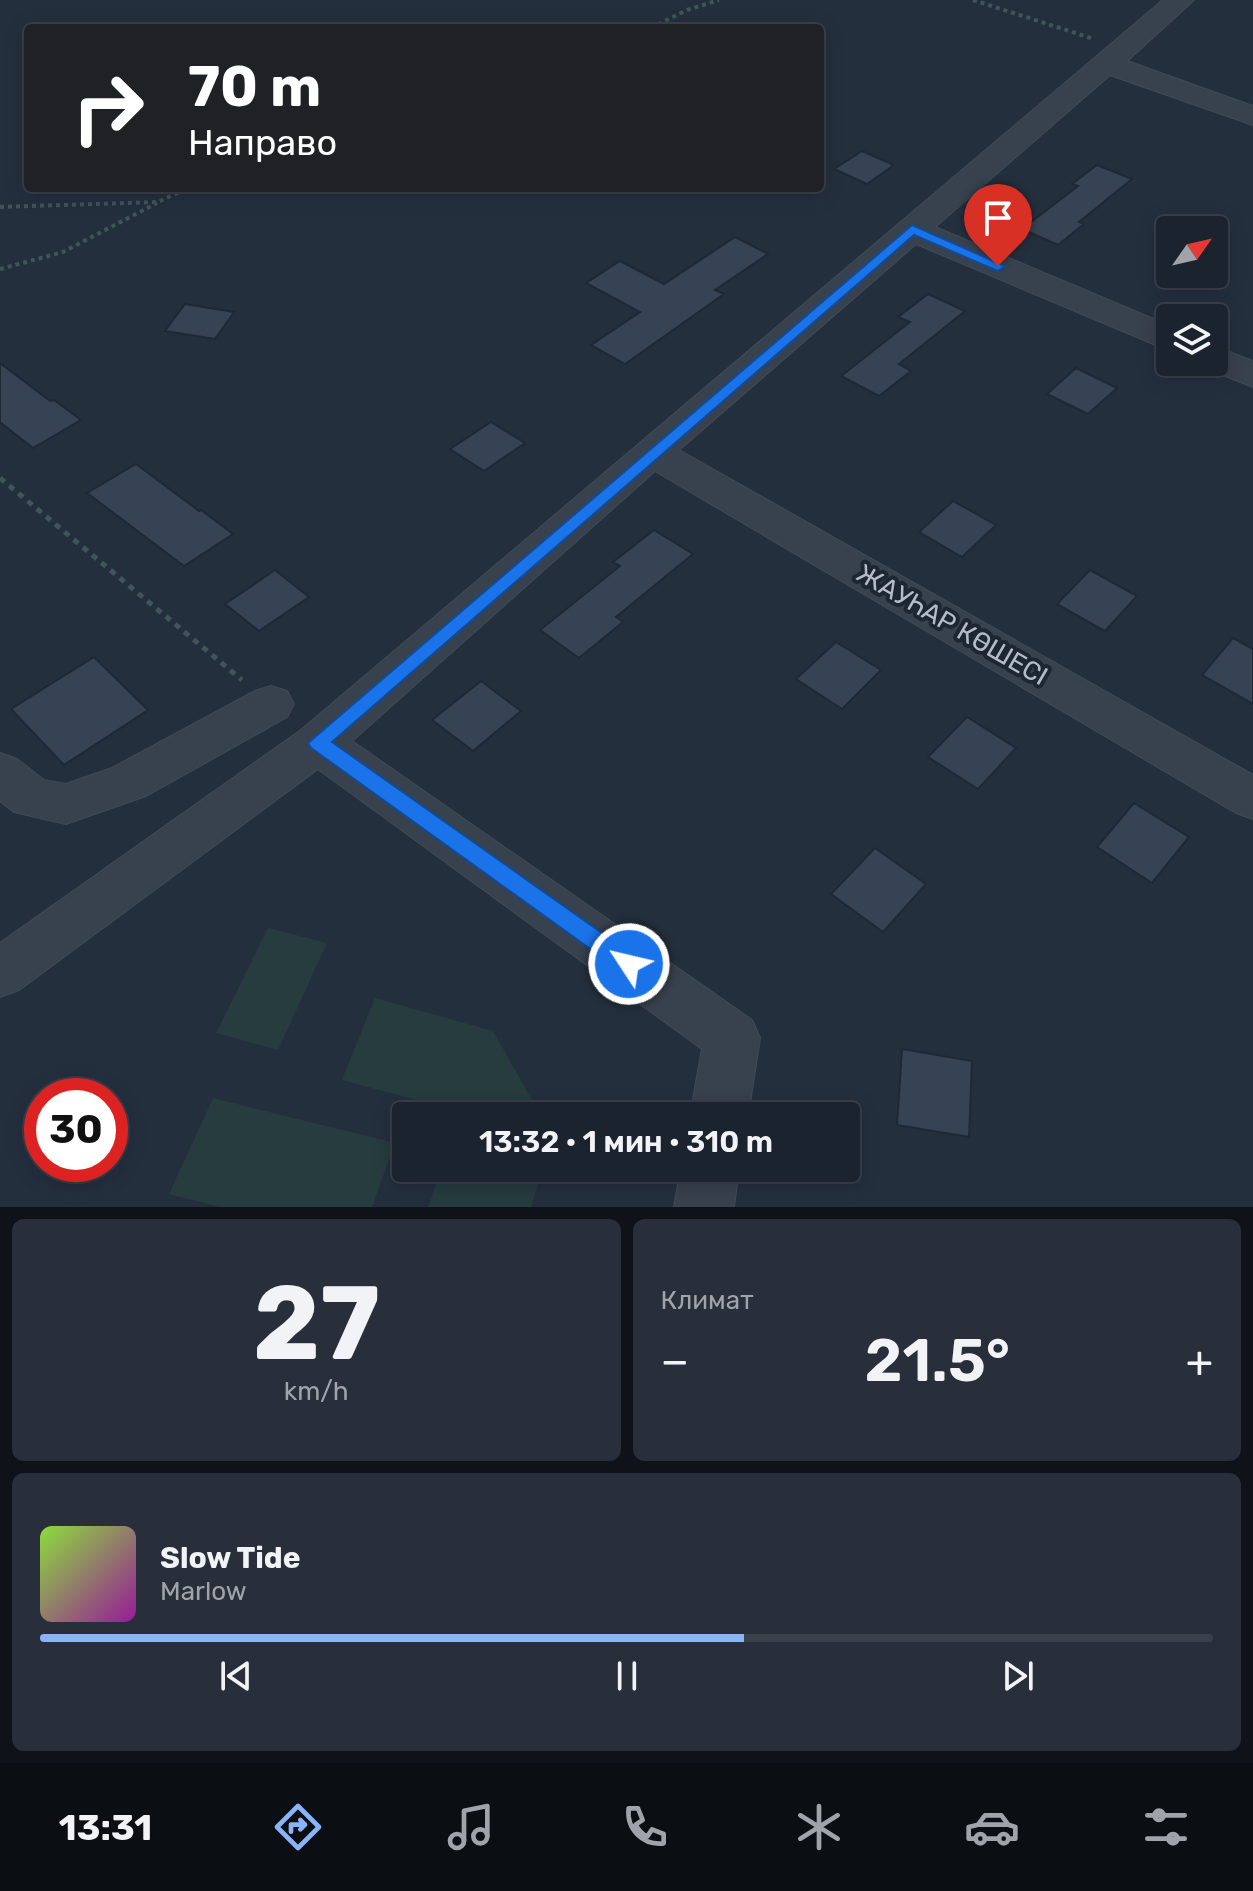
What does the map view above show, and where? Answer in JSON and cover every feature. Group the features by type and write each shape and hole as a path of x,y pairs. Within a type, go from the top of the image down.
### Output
{"street":[{"path":"0,973 318,743 1180,0"},
{"path":"1115,57 1253,116"},
{"path":"912,230 1156,334"},
{"path":"1228,364 1253,375"},
{"name":"ЖАУҺАР КӨШЕСІ","path":"652,452 1253,799"},
{"path":"0,773 31,798 66,804 129,782 271,704"},
{"path":"318,743 732,1038 721,1102"},
{"path":"704,1207 708,1182"}],"path":[{"path":"659,24 687,10 719,0"},
{"path":"973,0 1115,57"},
{"path":"0,269 27,266 61,256 179,192"},
{"path":"0,207 158,202"},
{"path":"0,478 271,704"}],"green space":[{"path":"268,928 327,943 278,1050 216,1033"},
{"path":"375,998 493,1031 533,1102 424,1102 342,1080"},
{"path":"213,1098 392,1142 392,1151 372,1207 221,1207 169,1194"},
{"path":"437,1182 539,1182 531,1207 428,1207"}],"building":[{"path":"862,151 894,165 867,184 834,169"},
{"path":"1097,165 1132,179 1079,222 1084,224 1058,245 1022,229 1078,186 1072,184"},
{"path":"735,237 768,254 715,290 724,294 625,364 591,345 640,312 586,283 620,261 664,284"},
{"path":"928,294 965,311 899,364 911,371 879,396 841,376 910,322 898,317"},
{"path":"185,304 234,312 215,339 165,331"},
{"path":"0,363 81,420 33,448 0,422"},
{"path":"1076,368 1117,388 1088,414 1047,394"},
{"path":"491,422 525,443 484,471 450,449"},
{"path":"136,464 233,534 184,566 87,493"},
{"path":"953,501 996,525 962,557 919,532"},
{"path":"654,530 693,554 616,617 623,622 579,658 540,630 620,566 613,562"},
{"path":"275,570 309,597 259,631 225,604"},
{"path":"1090,570 1137,596 1105,631 1057,604"},
{"path":"1233,638 1253,649 1253,704 1202,675"},
{"path":"836,642 881,670 842,709 796,679"},
{"path":"94,657 148,710 64,765 11,709"},
{"path":"481,681 521,711 473,751 432,720"},
{"path":"967,717 1016,748 978,789 928,757"},
{"path":"1134,803 1189,837 1152,883 1097,847"},
{"path":"875,848 926,884 883,932 831,894"},
{"path":"902,1049 972,1061 969,1137 897,1125"}],"route":[{"path":"629,964 318,743 912,230 998,266"}]}
